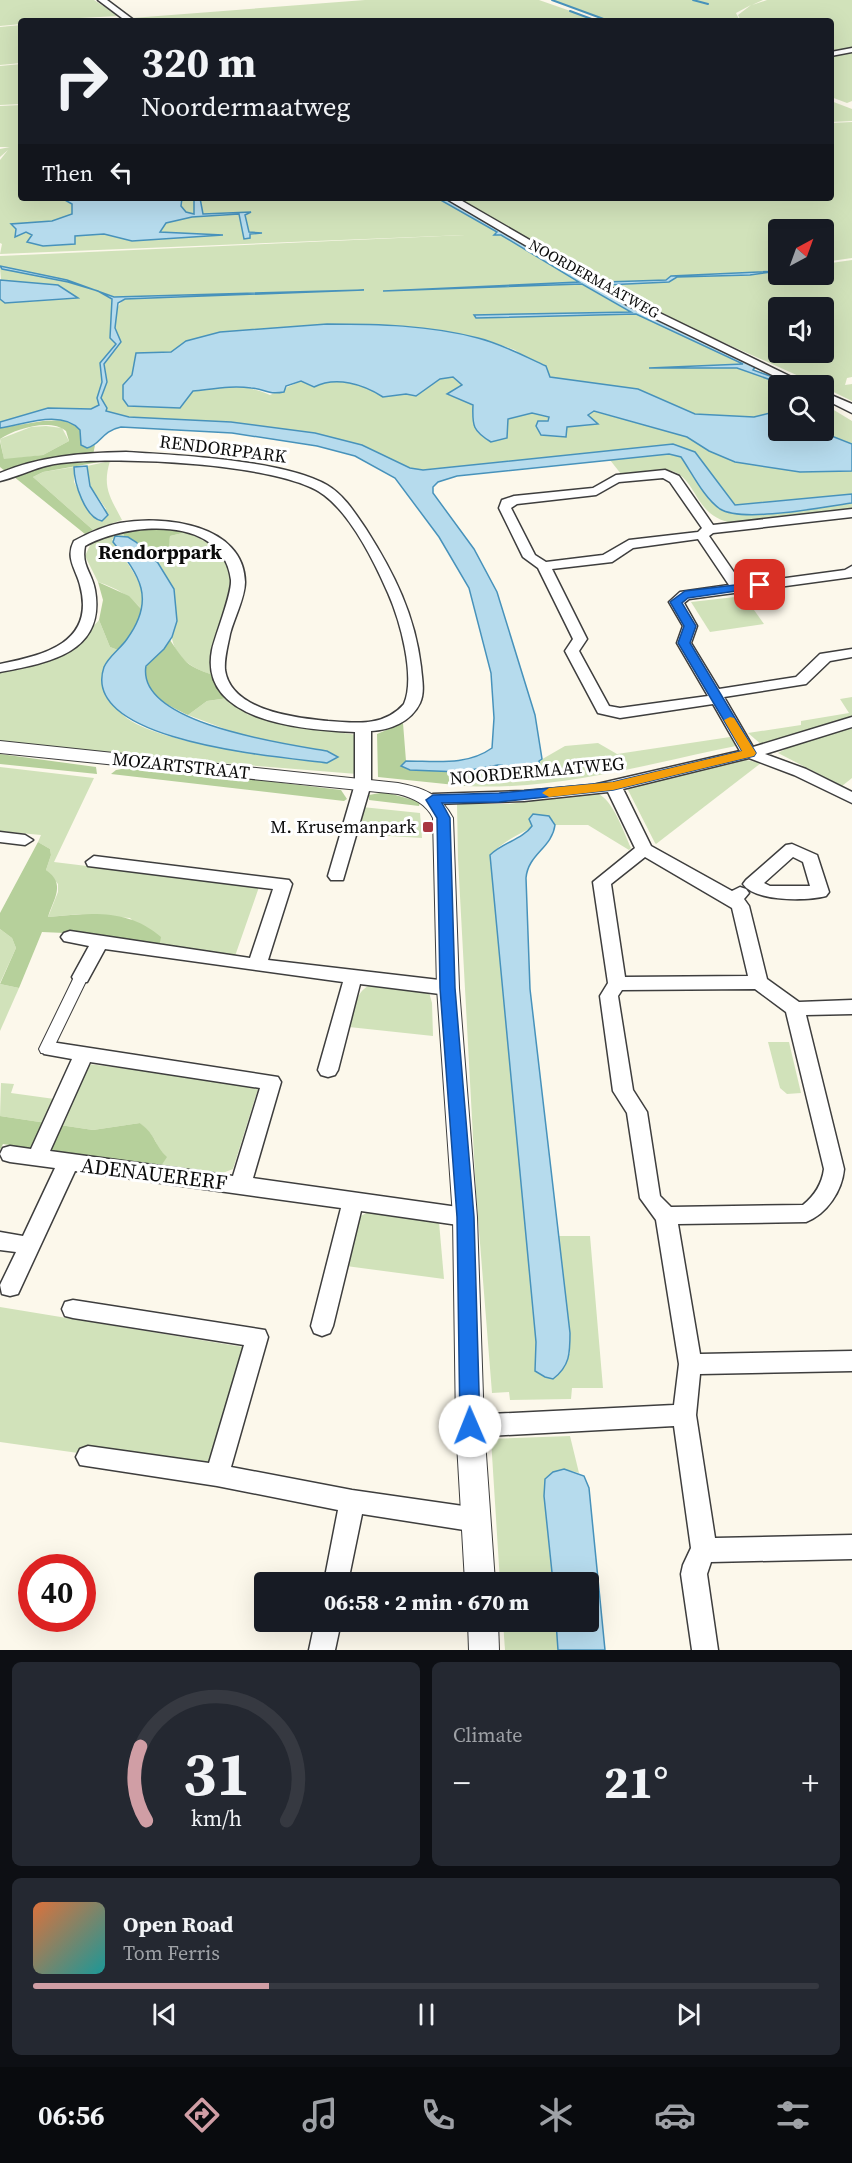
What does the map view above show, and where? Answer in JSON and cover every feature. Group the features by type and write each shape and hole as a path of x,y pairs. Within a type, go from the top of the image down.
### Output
{"street":[{"path":"102,0 127,18"},
{"path":"834,53 852,50"},
{"name":"NOORDERMAATWEG","path":"455,201 633,304 782,375"},
{"path":"834,400 852,409"},
{"name":"RENDORPPARK","path":"0,477 30,466 69,459 139,459 269,471 306,481 327,491 342,506 372,548 396,590 408,626 414,660 414,698 410,707 386,724 363,728 309,722 257,712 226,688 217,669 238,582 238,571 231,555 219,544 202,535 169,525 136,523 117,525 100,531 79,544 76,559 87,580 92,598 89,625 80,636 58,651 0,668"},
{"path":"738,588 675,479 665,474 616,479 596,491 510,501 505,508 530,557 544,567 580,639 572,651 603,710 620,713 801,681 825,657 852,653"},
{"path":"544,567 607,559 629,544 852,513"},
{"path":"851,574 685,595 676,602 690,626 684,643 749,753 800,772 852,798"},
{"name":"NOORDERMAATWEG","path":"433,800 499,798 613,786 749,753 852,722"},
{"path":"337,876 363,784 363,728"},
{"name":"MOZARTSTRAAT","path":"0,747 363,784 418,793 433,800"},
{"path":"613,786 644,849 733,899 740,906 759,982"},
{"path":"433,800 443,818 448,988 465,1217 470,1426 480,1572"},
{"path":"0,837 25,840"},
{"path":"644,849 605,879 601,886 617,984 609,996 623,1091 637,1112 651,1198 654,1206 666,1216 690,1364 684,1415 704,1550 695,1565 694,1574 705,1650"},
{"path":"94,862 283,884 257,964"},
{"path":"733,899 752,884"},
{"path":"70,938 448,988"},
{"path":"100,942 46,1049 271,1082 240,1185"},
{"path":"327,1070 353,977"},
{"path":"617,984 759,982 795,1009 852,1007"},
{"path":"666,1216 806,1213 812,1210 831,1183 834,1169 795,1009"},
{"path":"37,1158 84,1054"},
{"name":"ADENAUERERF","path":"10,1154 465,1217"},
{"name":"ADENAUERERF","path":"10,1287 68,1163"},
{"path":"322,1326 353,1202"},
{"path":"0,1241 28,1245"},
{"path":"73,1309 257,1337 216,1475"},
{"path":"690,1364 852,1361"},
{"path":"470,1426 684,1415"},
{"path":"88,1457 216,1475 352,1501 477,1520"},
{"path":"338,1572 352,1501"},
{"path":"704,1550 852,1547"},
{"path":"322,1650 326,1632"},
{"path":"483,1632 484,1650"}],"green space":[{"path":"0,0 94,0 119,16 18,18 18,24 0,26"},
{"path":"365,0 539,0 590,18 132,18"},
{"path":"553,0 763,0 752,5 767,0 852,0 852,49 834,52 834,18 740,18 738,15 751,5 736,13 738,18 602,18"},
{"path":"18,25 18,63 0,65 0,27"},
{"path":"852,53 852,101 847,103 834,98 834,56"},
{"path":"18,64 18,104 0,105 0,66"},
{"path":"834,102 852,109 852,121 834,122"},
{"path":"18,105 18,201 443,201 498,233 494,235 501,235 580,282 383,291 582,284 633,313 474,316 636,314 744,365 649,368 737,368 768,379 768,414 754,417 695,414 638,389 550,377 515,350 480,338 404,326 327,324 220,332 186,341 171,352 152,352 132,375 124,399 127,406 180,408 193,391 242,388 270,395 301,381 314,387 331,382 349,383 367,388 383,397 406,394 416,396 440,379 453,377 462,385 447,394 473,405 475,427 480,435 491,442 506,431 508,419 532,413 550,417 538,429 541,435 566,427 597,424 588,415 593,411 687,437 709,451 800,472 852,471 852,494 735,505 695,452 673,444 423,470 410,468 362,445 315,433 231,422 129,417 105,411 101,398 107,382 104,364 120,342 117,337 115,319 118,308 125,299 363,290 114,297 67,280 0,266 0,256 465,235 0,254 2,244 0,243 0,160 8,150 0,157 0,149 10,147 0,147 0,106"},
{"path":"852,122 852,258 834,261 834,219 768,219 768,271 746,274 671,276 666,280 605,282 462,201 834,201 834,123"},
{"path":"852,260 852,377 847,378 845,385 852,384 852,401 834,393 834,375 795,375 769,363 834,363 834,297 768,297 768,363 633,300 615,290 608,283 668,282 677,277 768,272 768,285 834,285 834,263"},
{"path":"0,268 68,282 98,291 112,299 110,338 116,344 100,363 102,382 97,398 99,405 91,409 48,408 0,422 0,299 25,302 77,298 58,285 1,280"},
{"path":"834,410 852,421 852,444 834,437"},
{"path":"64,420 80,430 80,441 91,447 95,445 93,455 31,462 5,471 0,467 0,441 4,459 43,455 69,441 66,431 51,425 33,426 0,439 0,428"},
{"path":"31,427 62,428 69,441 43,455 4,460 0,439"},
{"path":"669,454 681,457 714,504 731,513 746,515 783,513 852,503 852,510 734,523 721,520 711,514 680,475 666,470 621,474 610,460"},
{"path":"105,461 43,472 33,477 93,530 85,534 13,476 44,465"},
{"path":"110,461 107,478 108,492 122,520 93,530 33,477 43,472 74,467 74,482 91,515 106,509 90,486 87,466"},
{"path":"147,525 187,532 170,536 168,555 158,563 136,542 124,536 122,527"},
{"path":"122,527 124,536 112,539 134,573 142,591 143,611 123,593 98,582 85,556 93,539"},
{"path":"187,532 223,551 232,575 212,662 213,675 191,665 178,654 172,640 171,595 167,579 158,563 166,560 170,536"},
{"path":"98,582 129,596 143,611 127,640 118,650 110,647 99,620 103,600"},
{"path":"744,596 764,624 710,632 691,602"},
{"path":"99,620 110,647 118,650 104,666 112,694 119,710 132,722 154,732 216,747 327,763 327,751 249,738 188,715 207,701 228,698 247,714 272,722 357,735 357,774 109,754 0,742 0,673 82,639"},
{"path":"170,640 187,662 213,675 220,690 228,698 207,701 188,715 164,702 150,690 144,674 147,665"},
{"path":"852,697 852,718 762,745 748,733 801,725 801,721 849,713 840,699"},
{"path":"403,723 406,761 401,766 410,770 470,771 465,786 378,777 377,734"},
{"path":"852,728 852,778 842,786 778,753 793,745"},
{"path":"730,737 736,746 601,775 534,784 465,786 470,771 486,768 506,767 527,776 539,761 565,746 598,743 617,754"},
{"path":"0,754 96,767 97,774 0,764"},
{"path":"746,760 761,763 655,843 627,788"},
{"path":"0,767 94,778 54,862 259,887 235,956 159,947 130,918 81,914 48,917 58,892 58,884 46,870 51,855 50,849 38,842 41,835 0,831"},
{"path":"127,768 199,773 341,790 347,799 344,801 111,774 116,770"},
{"path":"385,792 420,802 419,806 369,800 369,795"},
{"path":"597,793 613,809 631,848 629,850 588,825 555,825 553,820 520,834 504,843 490,855 537,1347 570,1354 558,1236 590,1236 603,1388 572,1388 571,1399 510,1400 509,1392 492,1393 476,1193 457,804 507,804"},
{"path":"362,807 420,813 422,838 354,834"},
{"path":"38,842 50,849 51,855 46,870 52,875 57,886 48,917 94,914 122,917 135,921 161,937 159,947 87,934 42,932 19,988 0,984 16,948 12,938 0,929 0,913"},
{"path":"0,929 12,938 16,948 0,983"},
{"path":"0,984 19,988 0,1031"},
{"path":"371,985 429,992 432,1003 433,1036 349,1027 358,997"},
{"path":"768,1042 789,1042 801,1093 787,1094 780,1088"},
{"path":"72,1062 244,1083 258,1089 233,1169 215,1176 159,1169 156,1143 140,1123 93,1130 0,1116 1,1083 14,1084 11,1093 69,1101"},
{"path":"0,1116 93,1130 140,1123 150,1132 167,1157 159,1169 3,1144 0,1150"},
{"path":"370,1211 439,1222 444,1279 346,1266 359,1217"},
{"path":"0,1307 243,1347 206,1471 0,1442"},
{"path":"570,1436 579,1473 564,1469 553,1472 544,1496 552,1572 499,1572 491,1439"},
{"path":"504,1632 557,1632 558,1650 505,1650"}],"water":[{"path":"67,201 182,201 181,206 186,212 194,214 194,201 201,201 203,214 251,212 245,215 249,232 262,233 250,234 250,238 244,239 239,214 192,217 166,223 160,232 223,235 132,241 104,234 75,236 75,244 43,246 27,242 32,235 26,232 15,237 16,229 11,224 52,221 72,214 72,204"},
{"path":"442,201 451,201 482,218 635,309 756,366 753,370 768,375 768,379 737,368 649,368 743,364 636,314 476,318 474,315 631,312 582,284 383,291 579,282 501,235 494,235 497,232"},
{"path":"459,201 605,282 666,280 671,276 768,271 750,275 677,277 669,282 606,285"},
{"path":"0,266 67,280 95,290 68,282 2,269"},
{"path":"0,280 58,285 78,298 5,303 0,299"},
{"path":"364,290 125,299 118,303 115,328 121,342 104,364 107,382 101,398 107,408 106,411 129,417 231,422 315,433 362,445 410,468 423,470 673,444 695,452 735,505 852,494 852,503 784,513 746,515 731,513 714,504 681,457 669,454 457,476 438,482 433,487 433,493 474,549 497,592 535,715 542,759 539,761 541,773 532,778 508,766 498,765 460,772 410,770 401,766 406,761 462,760 482,754 492,748 494,718 491,673 469,588 439,537 395,478 355,456 317,446 232,433 121,427 109,432 87,448 81,445 80,430 63,420 42,420 0,428 0,422 48,408 91,409 99,405 97,398 102,382 100,363 116,344 110,338 112,299 99,292 114,297"},
{"path":"327,324 384,325 422,328 478,338 546,366 550,377 638,389 695,414 754,417 768,414 768,441 834,441 834,437 852,444 852,471 800,472 735,462 709,451 687,437 594,411 588,415 598,424 567,427 566,437 541,435 536,426 538,421 548,421 549,417 532,413 508,419 507,438 491,442 480,435 475,427 473,405 447,394 462,385 453,377 440,379 416,396 406,394 383,397 367,388 349,383 331,382 314,387 301,381 286,386 284,392 278,393 237,387 193,391 180,408 128,406 123,399 123,385 132,375 136,353 171,352 186,341 220,332"},
{"path":"87,466 90,486 108,515 102,521 90,514 76,482 74,467"},
{"path":"115,536 128,537 136,542 158,563 174,589 177,621 172,637 164,649 146,666 149,686 164,703 188,717 218,728 280,743 327,751 338,757 327,763 231,750 190,741 152,729 122,713 104,693 104,667 136,625 141,612 142,600 137,577 113,542"},
{"path":"533,814 549,816 555,825 549,840 531,863 526,878 530,989 570,1333 568,1359 563,1369 553,1379 535,1371 536,1342 490,855 528,830 532,826 529,819"},
{"path":"564,1469 584,1476 589,1488 597,1572 552,1572 544,1496 545,1479 553,1472"},
{"path":"599,1589 605,1650 558,1650 557,1632 599,1632"}],"waterway":[{"path":"552,0 601,18"},
{"path":"693,0 708,4"},
{"path":"570,11 589,18"}],"slow traffic":[{"path":"549,793 613,786 749,753 730,720"}],"place":[{"name":"M. Krusemanpark","path":"428,827"}],"district":[{"name":"Rendorppark","path":"160,552"}],"route":[{"path":"470,1426 465,1217 448,988 443,818 440,808 433,800 499,798 613,786 749,753 684,643 690,626 676,602 678,598 685,595 760,585"}]}
